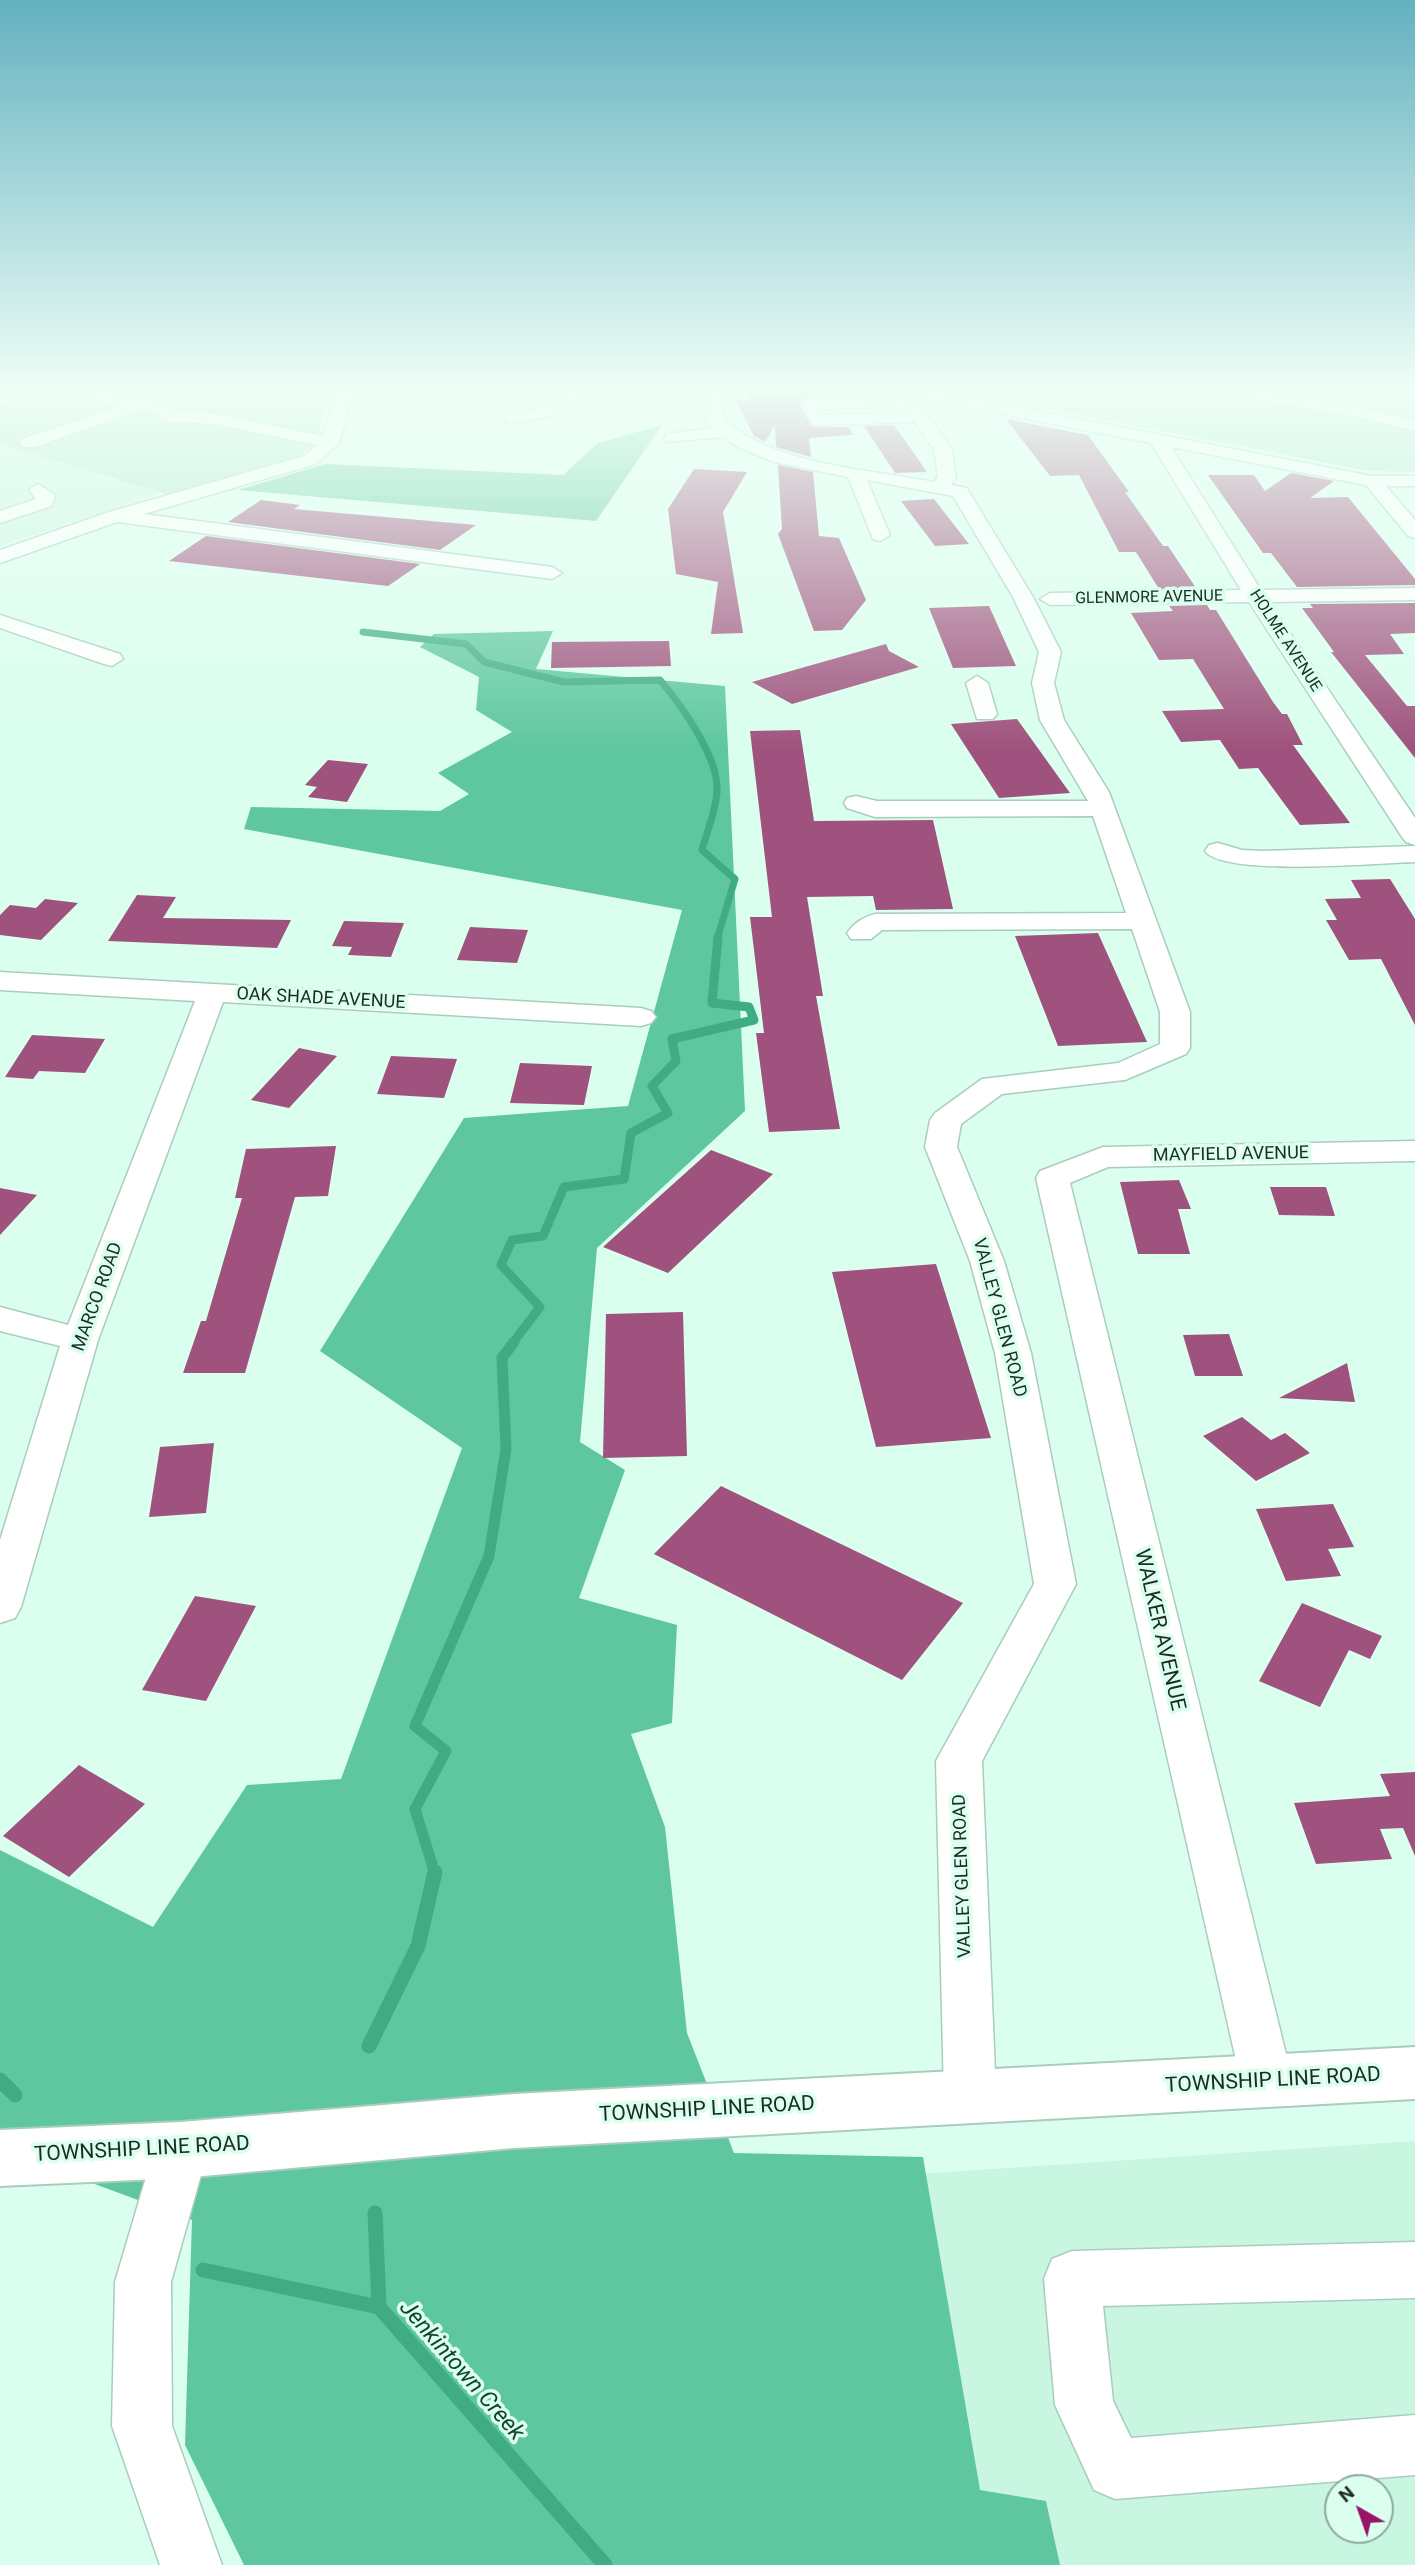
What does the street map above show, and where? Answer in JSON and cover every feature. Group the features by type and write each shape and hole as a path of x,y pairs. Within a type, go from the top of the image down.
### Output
{"main road":[{"name":"TOWNSHIP LINE ROAD","path":"0,2158 181,2150 514,2121 1415,2073"}],"street":[{"path":"0,517 22,510"},
{"path":"0,557 138,510"},
{"path":"870,510 880,535"},
{"name":"VALLEY GLEN ROAD","path":"970,2096 959,1761 1055,1584 1013,1353 987,1261 942,1147 946,1121 993,1086 1125,1071 1175,1048 1175,1012 1097,792 1052,720 1043,683 1050,652 1023,597 971,510"},
{"name":"HOLME AVENUE","path":"1201,510 1255,596 1415,837"},
{"path":"1396,510 1415,532"},
{"path":"116,516 552,573"},
{"path":"0,540 25,548"},
{"name":"GLENMORE AVENUE","path":"1050,599 1415,594"},
{"path":"0,621 112,659"},
{"path":"977,682 985,714"},
{"path":"856,803 875,809 1103,808"},
{"path":"1218,851 1239,858 1263,859 1415,854"},
{"path":"860,933 875,922 1144,921"},
{"name":"OAK SHADE AVENUE","path":"0,981 641,1017"},
{"name":"MARCO ROAD","path":"0,1607 80,1340 212,993"},
{"name":"MAYFIELD AVENUE","path":"1052,1178 1102,1157 1415,1151"},
{"name":"WALKER AVENUE","path":"1052,1178 1267,2082"},
{"path":"0,1319 80,1340"},
{"path":"181,2150 143,2282 142,2427 191,2565"},
{"path":"1415,2270 1072,2278 1084,2405 1115,2469 1415,2445"}],"shaded area":[{"path":"0,510 110,510 0,546"},
{"path":"1415,2141 1415,2565 957,2565 781,2183"}],"green space":[{"path":"466,510 604,510 596,521"},
{"path":"553,631 536,669 725,686 745,1111 597,1248 580,1442 625,1470 579,1598 677,1625 672,1723 631,1734 665,1827 687,2033 734,2153 923,2157 980,2490 1046,2501 1060,2565 244,2565 185,2445 192,2220 0,2149 0,1850 153,1927 247,1785 341,1779 462,1448 320,1351 464,1118 628,1106 682,910 244,829 251,807 440,811 469,794 438,773 512,732 476,710 479,677 420,647 434,634"}],"building":[{"path":"246,510 302,510 476,525 440,550 228,522"},
{"path":"668,510 724,510 743,633 711,634 718,582 676,574"},
{"path":"781,510 817,510 819,536 839,538 866,600 842,630 814,631 778,534 782,529"},
{"path":"908,510 942,510 969,544 935,546"},
{"path":"1097,510 1137,510 1163,546 1168,546 1196,588 1159,589 1136,552 1119,552"},
{"path":"1232,510 1358,510 1415,579 1415,585 1297,587 1271,553 1263,553"},
{"path":"206,536 420,564 388,586 169,561"},
{"path":"1415,603 1415,633 1390,634 1404,654 1365,655 1407,706 1415,706 1415,758 1331,652 1334,652 1302,608 1313,608 1310,604"},
{"path":"1207,605 1210,610 1216,610 1273,702 1282,714 1287,714 1303,745 1293,745 1350,823 1300,825 1258,768 1239,769 1220,740 1181,742 1162,711 1224,709 1193,659 1159,660 1131,613 1173,611 1169,606"},
{"path":"989,606 1016,666 953,668 929,608"},
{"path":"669,641 671,666 551,668 552,642"},
{"path":"886,644 889,651 919,667 792,704 752,682"},
{"path":"1017,719 1070,793 999,798 951,724"},
{"path":"800,730 814,821 933,820 953,909 876,910 873,896 807,897 823,996 816,996 840,1129 769,1132 756,1033 764,1033 750,917 772,917 750,731"},
{"path":"328,760 368,764 347,802 308,797 317,787 305,785"},
{"path":"1390,879 1415,919 1415,1025 1381,959 1349,960 1326,920 1337,920 1325,899 1361,898 1351,880"},
{"path":"137,895 176,897 163,918 291,920 277,948 108,941"},
{"path":"45,899 78,903 41,940 0,935 0,915 10,905 36,908"},
{"path":"344,921 404,923 391,957 348,955 352,947 332,946"},
{"path":"470,927 528,930 517,963 457,960"},
{"path":"1098,933 1147,1042 1058,1046 1015,936"},
{"path":"32,1035 105,1039 85,1073 39,1071 33,1079 5,1077"},
{"path":"299,1048 337,1056 289,1108 251,1100"},
{"path":"391,1056 457,1059 444,1098 377,1094"},
{"path":"520,1063 592,1066 584,1105 510,1103"},
{"path":"336,1146 328,1196 295,1197 245,1373 183,1373 201,1321 206,1321 242,1198 235,1198 246,1149"},
{"path":"711,1150 773,1174 668,1273 603,1247"},
{"path":"1179,1180 1191,1209 1178,1209 1190,1254 1138,1254 1120,1182"},
{"path":"1270,1187 1326,1187 1335,1216 1279,1215"},
{"path":"0,1188 37,1195 0,1235"},
{"path":"936,1264 991,1438 876,1447 832,1272"},
{"path":"683,1312 687,1456 603,1458 606,1314"},
{"path":"1229,1334 1243,1376 1195,1376 1183,1335"},
{"path":"1347,1363 1355,1402 1279,1398"},
{"path":"1242,1417 1271,1440 1285,1433 1310,1453 1256,1481 1203,1436"},
{"path":"214,1443 206,1513 149,1517 160,1447"},
{"path":"721,1486 963,1603 902,1680 654,1554"},
{"path":"1333,1504 1354,1547 1328,1549 1341,1576 1286,1581 1256,1509"},
{"path":"195,1596 256,1606 206,1701 142,1690"},
{"path":"1302,1603 1382,1636 1370,1659 1349,1650 1320,1707 1259,1681"},
{"path":"79,1765 145,1804 69,1877 3,1836"},
{"path":"1415,1772 1415,1856 1403,1828 1380,1829 1392,1859 1316,1864 1294,1803 1390,1796 1380,1774"}],"waterway":[{"path":"363,632 466,644 484,662 564,682 660,680 697,732 716,777 715,806 702,850 735,879 717,939"},
{"path":"512,1344 540,1307 501,1265 512,1240 543,1236 564,1187 624,1179 631,1133 668,1113 652,1086 676,1061 672,1039 754,1020 749,1007 712,1003 718,937"},
{"path":"435,1873 415,1809 446,1751 415,1726 489,1556 506,1449 502,1358 514,1342"},
{"path":"369,2046 418,1946 435,1873"},
{"name":"Jenkintown Creek","path":"0,2080 15,2095"},
{"path":"375,2213 379,2307"},
{"name":"Jenkintown Creek","path":"203,2270 379,2307"},
{"name":"Jenkintown Creek","path":"379,2307 605,2565"}]}
